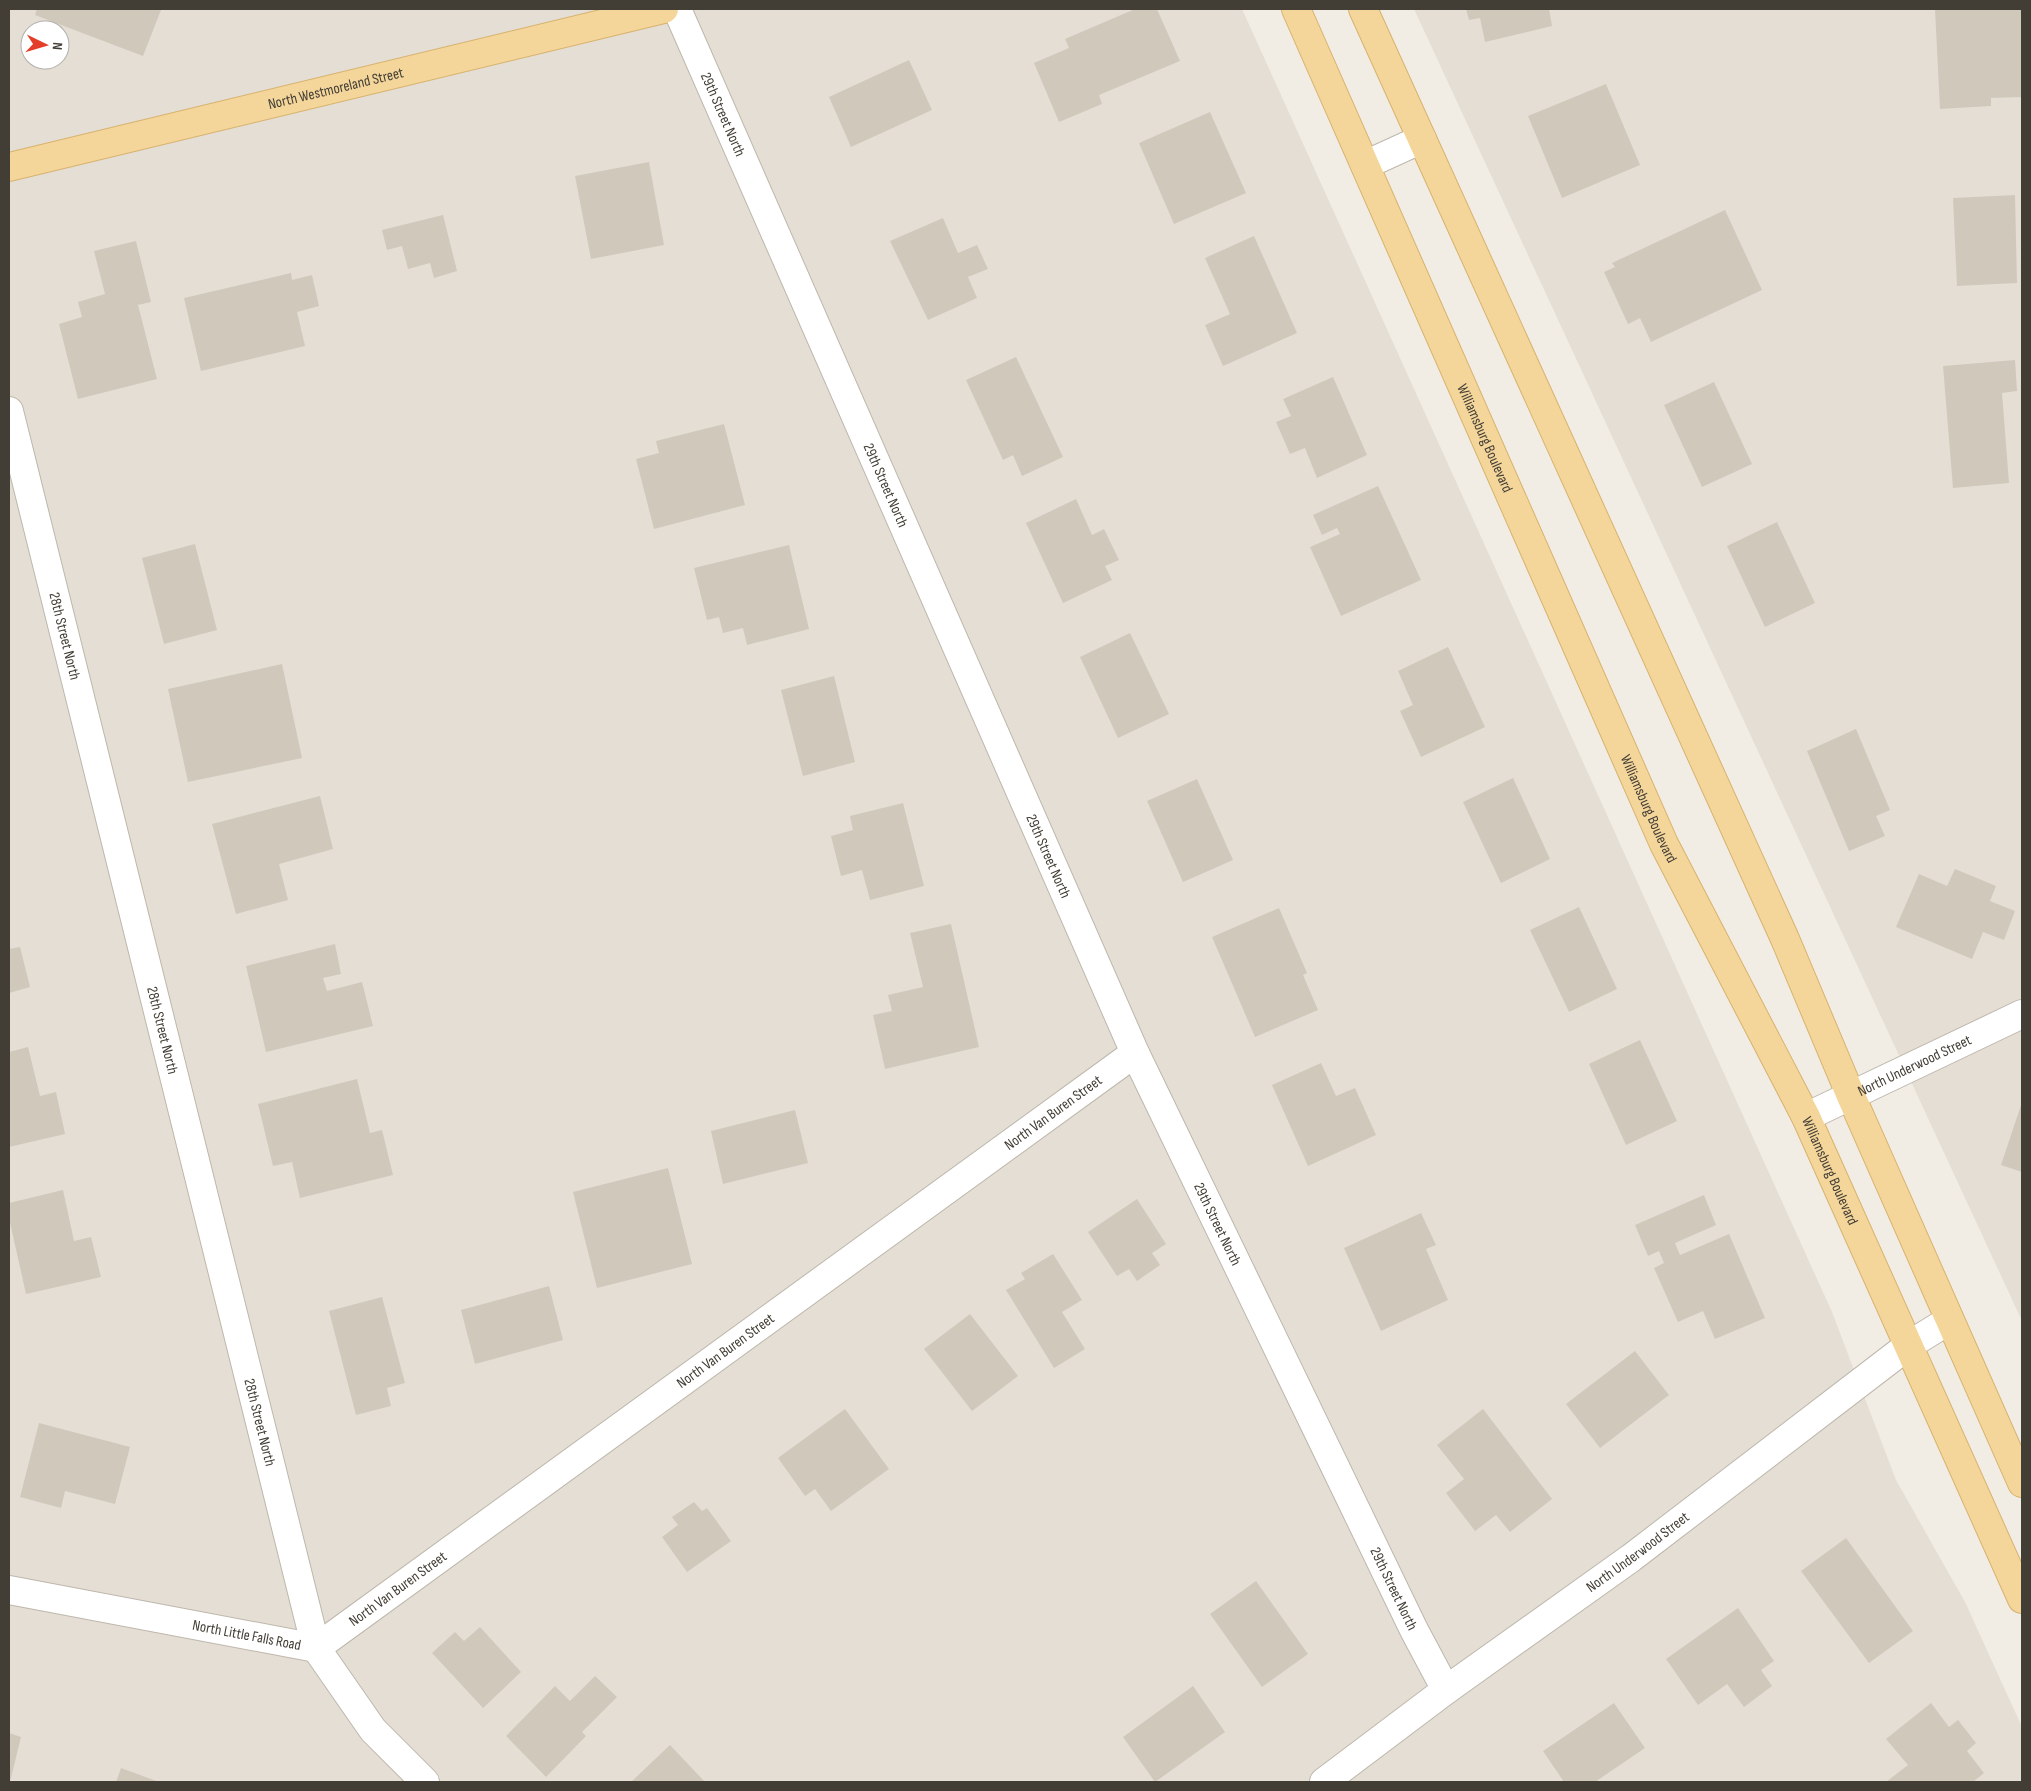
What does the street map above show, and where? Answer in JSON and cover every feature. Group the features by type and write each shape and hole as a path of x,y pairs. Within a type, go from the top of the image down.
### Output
{"main road":[{"name":"North Westmoreland Street","path":"9,166 664,9"},
{"name":"Williamsburg Boulevard","path":"1296,9 1664,844 1806,1117 2022,1599"},
{"path":"1363,9 1782,930 1948,1321 2022,1483"}],"street":[{"name":"29th Street North","path":"677,9 1136,1053 1406,1612 1446,1690"},
{"path":"1365,165 1422,139"},
{"name":"28th Street North","path":"9,411 316,1648"},
{"name":"North Underwood Street","path":"1806,1117 2022,1014"},
{"name":"North Van Buren Street","path":"316,1648 1136,1053"},
{"name":"North Underwood Street","path":"1324,1782 1446,1690 1631,1558 1909,1345 1948,1321"},
{"name":"North Little Falls Road","path":"9,1590 316,1648 373,1730 425,1782"}],"shaded area":[{"path":"9,9 1242,9 1832,1312 1896,1480 1965,1602 2022,1727 2022,1782 9,1782"},
{"path":"1414,9 2022,9 2022,1321"}],"building":[{"path":"37,9 161,10 143,56 70,28 70,20 48,20 35,15"},
{"path":"1135,9 1157,9 1180,61 1099,95 1102,104 1059,122 1034,63 1069,48 1065,39"},
{"path":"1466,9 1549,9 1552,26 1485,42 1480,18 1469,20"},
{"path":"1935,9 2022,9 2022,97 1991,98 1991,106 1940,109"},
{"path":"909,60 932,110 851,147 829,97"},
{"path":"1606,84 1640,165 1562,198 1528,116"},
{"path":"1210,112 1246,193 1174,224 1139,143"},
{"path":"649,162 664,245 591,259 575,176"},
{"path":"2015,195 2017,283 1957,286 1953,198"},
{"path":"1725,210 1762,290 1651,342 1640,318 1628,324 1604,272 1615,267 1612,263"},
{"path":"443,215 457,271 434,278 430,263 408,269 402,246 387,250 382,230"},
{"path":"943,218 958,253 977,245 988,269 968,277 977,298 928,320 890,241"},
{"path":"1254,236 1297,333 1223,366 1205,325 1230,314 1205,258"},
{"path":"136,241 151,302 138,305 157,379 78,399 59,324 82,317 78,302 105,294 94,251"},
{"path":"291,273 292,280 312,275 319,306 297,312 305,346 201,371 184,298"},
{"path":"1016,357 1063,457 1022,476 1013,455 1003,460 966,380"},
{"path":"2015,360 2017,391 2002,393 2009,483 1953,488 1943,366"},
{"path":"1333,377 1367,455 1317,478 1305,448 1290,454 1276,422 1291,416 1283,399"},
{"path":"1714,382 1752,464 1702,487 1664,405"},
{"path":"724,424 745,505 654,529 636,459 659,453 656,441"},
{"path":"1378,486 1421,580 1341,616 1310,547 1340,534 1337,528 1322,535 1313,515"},
{"path":"1076,499 1092,535 1104,529 1119,560 1105,566 1112,580 1063,603 1026,523"},
{"path":"1777,522 1815,603 1765,627 1727,546"},
{"path":"195,544 217,630 164,644 142,558"},
{"path":"789,545 809,629 747,645 743,628 723,633 719,617 707,620 694,568"},
{"path":"1130,633 1169,714 1118,738 1080,657"},
{"path":"1448,647 1485,727 1421,757 1400,711 1413,705 1398,671"},
{"path":"282,664 302,758 188,782 168,689"},
{"path":"834,676 855,762 803,776 781,690"},
{"path":"1856,729 1890,810 1876,816 1885,836 1849,851 1807,751"},
{"path":"1513,778 1550,859 1501,883 1463,802"},
{"path":"1197,779 1233,860 1183,882 1147,801"},
{"path":"320,796 333,849 279,864 288,900 236,914 212,824"},
{"path":"903,803 924,886 870,900 862,870 841,876 831,836 853,830 850,816"},
{"path":"1955,869 1996,886 1990,901 2015,911 2004,940 1983,932 1972,959 1896,927 1919,874 1947,886"},
{"path":"1579,907 1617,989 1569,1012 1530,930"},
{"path":"1279,908 1307,973 1303,975 1318,1010 1255,1037 1212,937"},
{"path":"951,924 979,1047 885,1069 873,1015 892,1011 888,995 923,987 910,933"},
{"path":"335,944 341,974 323,978 327,991 362,982 373,1026 266,1052 246,966"},
{"path":"20,947 30,987 9,993 9,949"},
{"path":"1640,1040 1677,1121 1626,1145 1589,1064"},
{"path":"28,1047 40,1096 56,1092 65,1134 9,1147 9,1052"},
{"path":"1321,1063 1336,1096 1355,1088 1376,1135 1308,1166 1272,1085"},
{"path":"357,1079 370,1133 382,1130 393,1175 300,1198 292,1162 273,1166 258,1104"},
{"path":"2022,1102 2022,1172 2001,1165"},
{"path":"795,1110 808,1163 723,1184 711,1131"},
{"path":"668,1168 692,1264 597,1288 573,1192"},
{"path":"63,1190 74,1241 91,1237 101,1277 26,1294 9,1218 9,1203"},
{"path":"1704,1195 1716,1225 1675,1243 1680,1255 1729,1234 1765,1318 1715,1339 1703,1311 1678,1322 1654,1268 1664,1263 1659,1251 1648,1256 1635,1225"},
{"path":"1137,1199 1166,1244 1152,1253 1160,1265 1137,1281 1129,1269 1117,1276 1088,1232"},
{"path":"1421,1213 1436,1245 1426,1249 1448,1300 1381,1331 1344,1248"},
{"path":"1053,1254 1082,1300 1062,1312 1085,1349 1054,1368 1006,1290 1025,1279 1021,1273"},
{"path":"549,1286 563,1340 475,1364 461,1310"},
{"path":"382,1297 405,1383 387,1388 391,1406 356,1415 329,1311"},
{"path":"970,1314 1018,1376 972,1411 924,1349"},
{"path":"1635,1351 1669,1395 1600,1448 1566,1404"},
{"path":"845,1409 889,1469 831,1511 815,1489 805,1496 778,1458"},
{"path":"1483,1409 1552,1499 1510,1532 1496,1515 1475,1531 1446,1493 1464,1479 1437,1445"},
{"path":"39,1423 130,1447 115,1504 65,1491 61,1508 20,1497"},
{"path":"694,1502 702,1511 707,1508 731,1541 687,1572 662,1537 678,1525 672,1517"},
{"path":"1846,1538 1913,1631 1869,1663 1801,1571"},
{"path":"1256,1581 1308,1654 1262,1687 1210,1614"},
{"path":"1738,1608 1774,1661 1761,1670 1772,1686 1744,1707 1727,1684 1698,1705 1666,1659"},
{"path":"480,1627 521,1672 483,1708 432,1653 455,1632 464,1641"},
{"path":"595,1676 617,1697 582,1732 586,1736 546,1777 506,1736 555,1686 570,1701"},
{"path":"1193,1686 1225,1732 1155,1782 1123,1737"},
{"path":"1614,1703 1645,1748 1595,1782 1564,1782 1543,1751"},
{"path":"1931,1703 1949,1727 1958,1720 1976,1743 1967,1751 1984,1773 1973,1782 1886,1782 1908,1765 1886,1739"},
{"path":"9,1733 21,1737 10,1782 9,1782"},
{"path":"670,1745 705,1782 631,1782"},
{"path":"121,1768 159,1782 116,1782"}]}
